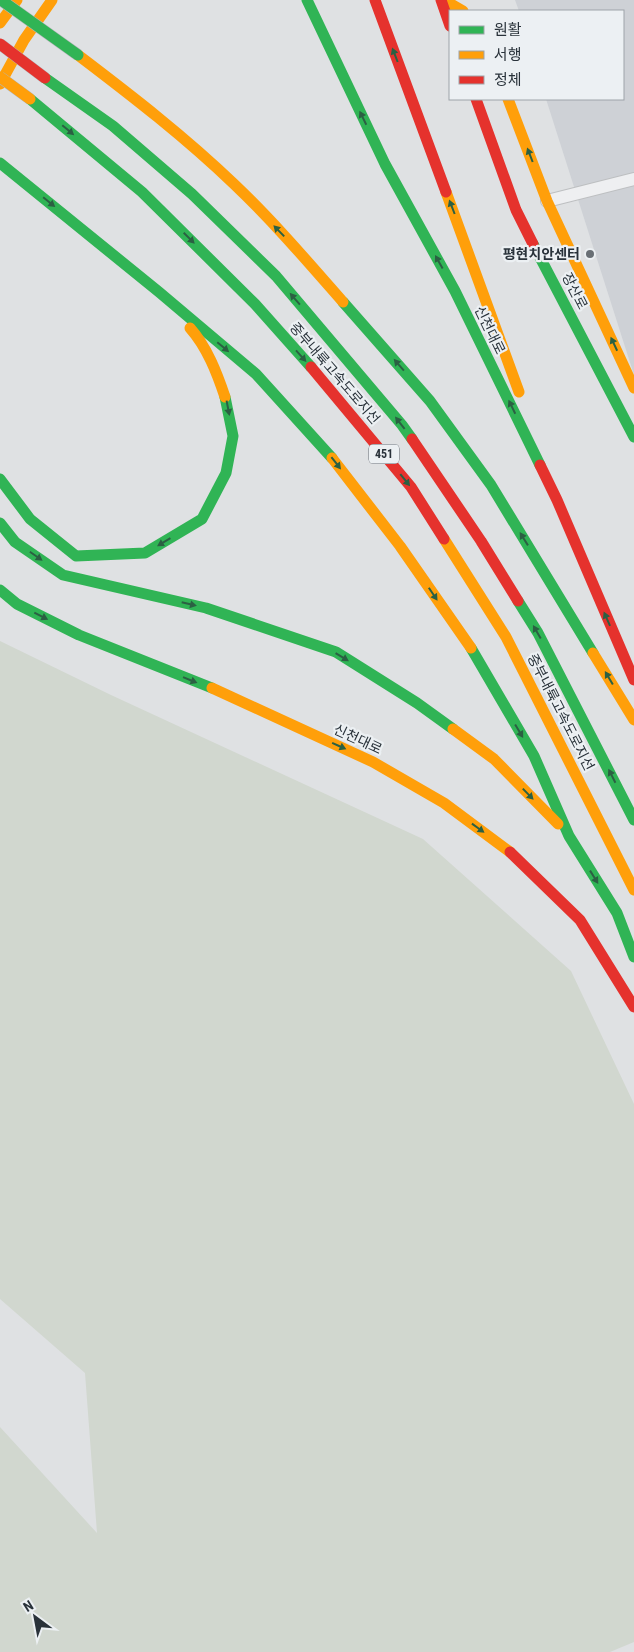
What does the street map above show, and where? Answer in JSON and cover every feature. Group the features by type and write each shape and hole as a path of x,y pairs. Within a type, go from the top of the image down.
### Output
{"main road":[{"path":"1,0 146,107 234,184 303,256 430,401 491,484 634,720"},
{"path":"0,23 17,0"},
{"path":"0,84 24,40 52,0"},
{"name":"신천대로","path":"307,0 384,164 455,291 557,500 634,680"},
{"path":"374,0 467,248 557,500"},
{"path":"443,0 461,10"},
{"path":"443,0 449,22"},
{"name":"중부내륙고속도로지선","path":"0,44 113,126 192,194 276,276 402,424 481,541 538,633 634,820"},
{"name":"중부내륙고속도로지선","path":"0,77 30,99 142,192 255,304 327,385 411,487 506,637 634,890"},
{"name":"장산로","path":"476,100 516,210 634,436"},
{"name":"장산로","path":"508,100 547,201 634,388"},
{"path":"0,163 160,292 256,374 332,458 400,546 472,650 534,756 569,836 617,913 634,957"},
{"path":"0,479 30,519 76,556 145,553 202,519 226,473 233,436 227,402 218,373 197,336 160,292"},
{"path":"0,523 15,542 63,575 206,608 336,652 417,703 494,759 569,836"},
{"name":"신천대로","path":"0,590 18,604 79,635 221,692 373,762 444,803 506,848 580,920 634,1008"}],"street":[{"path":"547,201 634,179"}],"shaded area":[{"path":"515,0 634,0 634,375 546,100 624,100 624,10 519,10"},
{"path":"0,641 111,695 423,839 571,971 634,1104 634,1642 610,1652 0,1652 0,1427 97,1533 85,1373 0,1299"}],"traffic: fast":[{"path":"1,0 78,55"},
{"path":"307,0 385,164 455,291 540,465"},
{"path":"45,78 113,126 192,194 276,276 412,439"},
{"path":"30,99 142,192 255,304 311,367"},
{"path":"0,163 159,292 256,374 332,458"},
{"path":"533,244 634,437"},
{"path":"343,302 430,401 491,485 593,653"},
{"path":"0,479 30,519 76,556 145,553 202,519 226,473 233,436 225,397"},
{"path":"0,523 15,542 63,575 206,608 336,652 417,703 453,729"},
{"path":"0,590 17,604 79,635 212,688"},
{"path":"518,601 538,633 634,820"},
{"path":"471,648 534,756 569,836 617,913 634,957"}],"traffic: slow":[{"path":"0,23 17,0"},
{"path":"0,84 24,40 52,0"},
{"path":"444,0 461,10"},
{"path":"78,55 197,150 276,227 343,302"},
{"path":"0,77 30,99"},
{"path":"508,100 547,201 634,388"},
{"path":"446,192 519,392"},
{"path":"190,328 206,352 225,397"},
{"path":"332,458 400,546 471,648"},
{"path":"444,539 506,637 634,890"},
{"path":"593,653 634,720"},
{"path":"212,688 373,762 444,803 510,852"},
{"path":"453,729 494,759 558,824"}],"traffic: jam":[{"path":"375,0 446,192"},
{"path":"441,0 449,23"},
{"path":"0,44 45,78"},
{"path":"476,100 516,210 533,244"},
{"path":"311,367 411,487 444,539"},
{"path":"412,439 481,541 518,601"},
{"path":"540,465 557,500 634,680"},
{"path":"510,852 580,920 634,1007"}],"place":[{"name":"평현치안센터","path":"590,254"}]}
